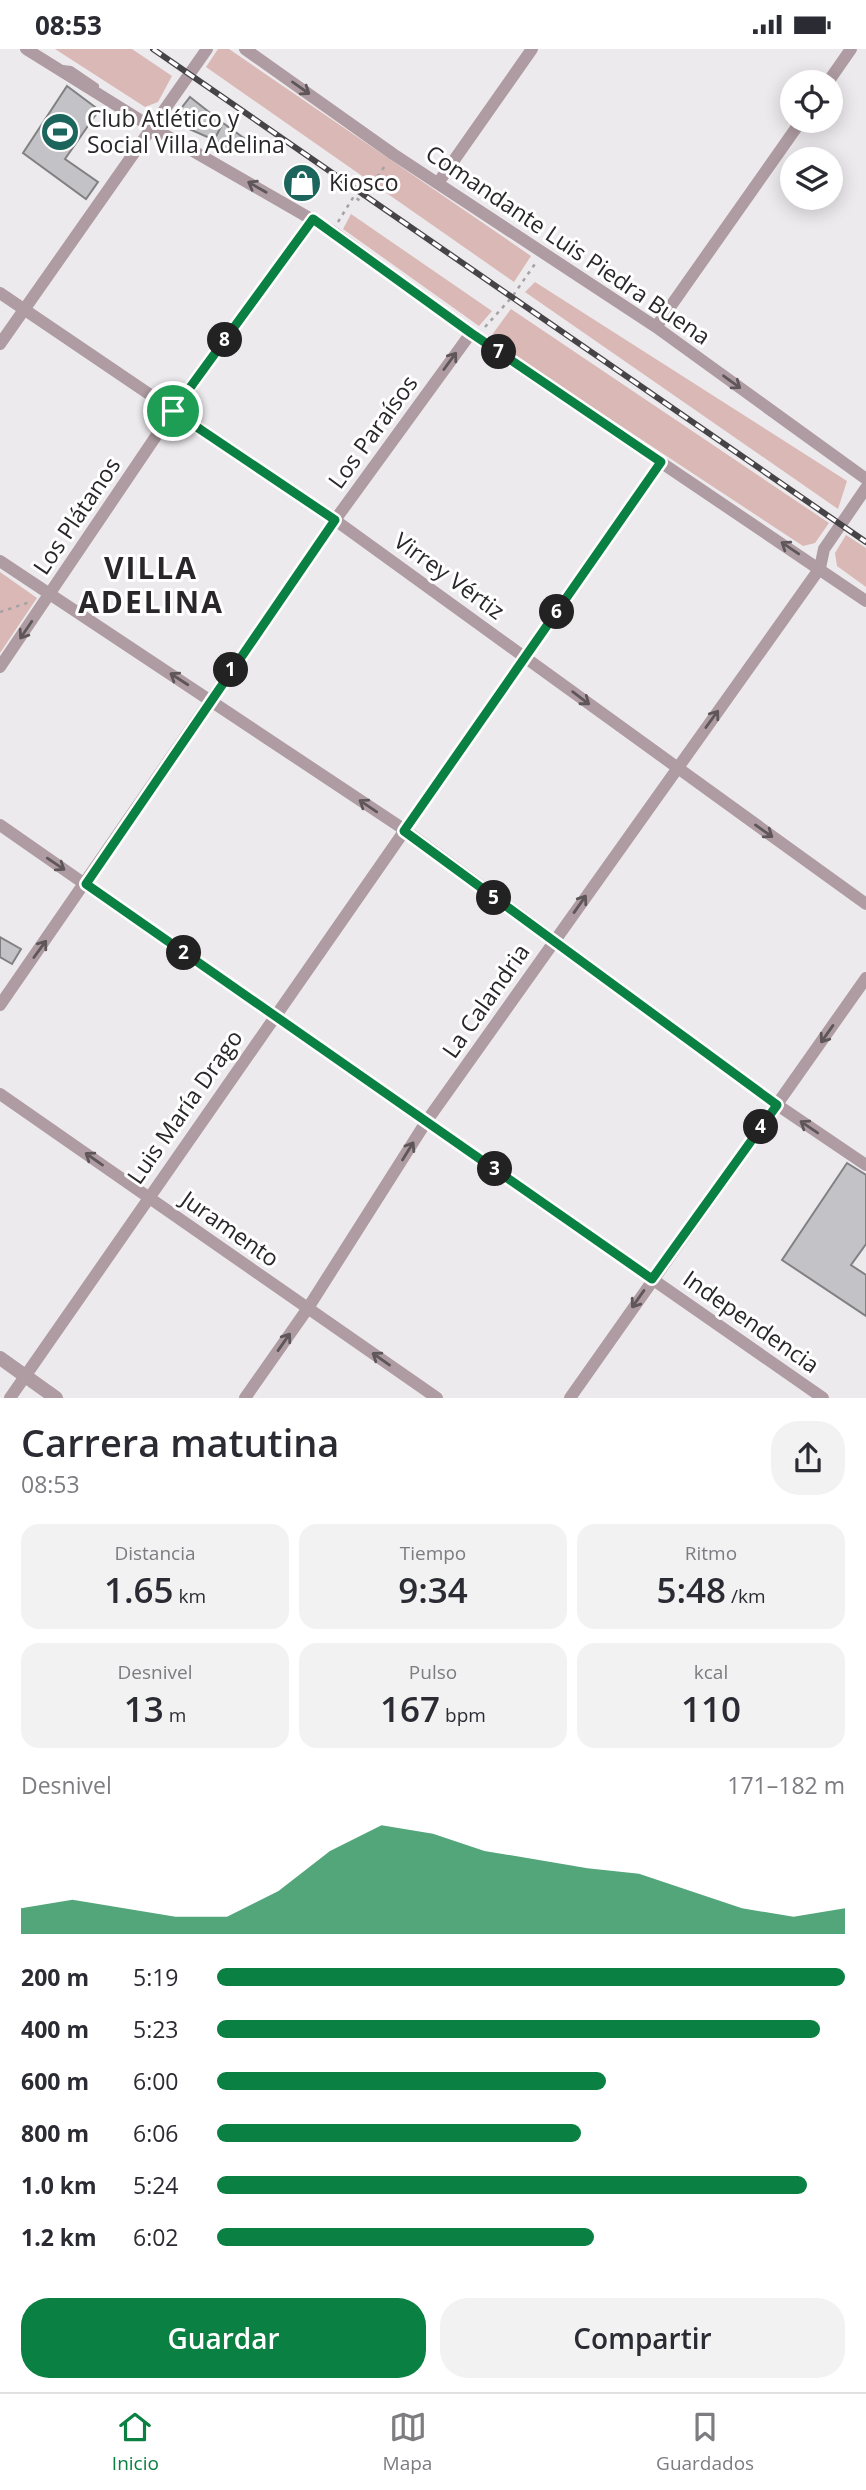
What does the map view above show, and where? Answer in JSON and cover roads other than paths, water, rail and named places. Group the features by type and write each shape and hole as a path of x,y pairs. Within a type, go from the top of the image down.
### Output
{"street":[{"path":"26,49 153,128 332,231 474,335 866,601"},
{"path":"0,344 207,49"},
{"name":"Comandante Luis Piedra Buena","path":"246,49 393,154 656,327 866,479"},
{"path":"438,183 532,49"},
{"path":"836,70 851,49"},
{"path":"656,327 793,133"},
{"name":"Los Plátanos","path":"0,667 173,411 313,219"},
{"name":"Virrey Vértiz","path":"0,293 335,520 866,904"},
{"name":"Los Paraísos","path":"0,1005 335,520 474,335"},
{"name":"Luis María Drago","path":"10,1398 661,462"},
{"name":"La Calandria","path":"245,1398 308,1308 426,1122 820,568 824,549 866,488"},
{"path":"0,561 404,831 777,1105 866,1165"},
{"name":"Independencia","path":"0,825 823,1398"},
{"path":"570,1398 866,978"},
{"name":"Juramento","path":"0,1094 437,1398"},
{"path":"0,1358 56,1398"}],"lane":[{"path":"54,68 71,69 144,118 157,119 163,114"}],"railway":[{"path":"153,49 866,542"}],"place":[{"name":"Club Atlético y Social Villa Adelina","path":"60,132"},
{"name":"Kiosco","path":"302,183"}],"district":[{"name":"VILLA ADELINA","path":"151,586"}]}
